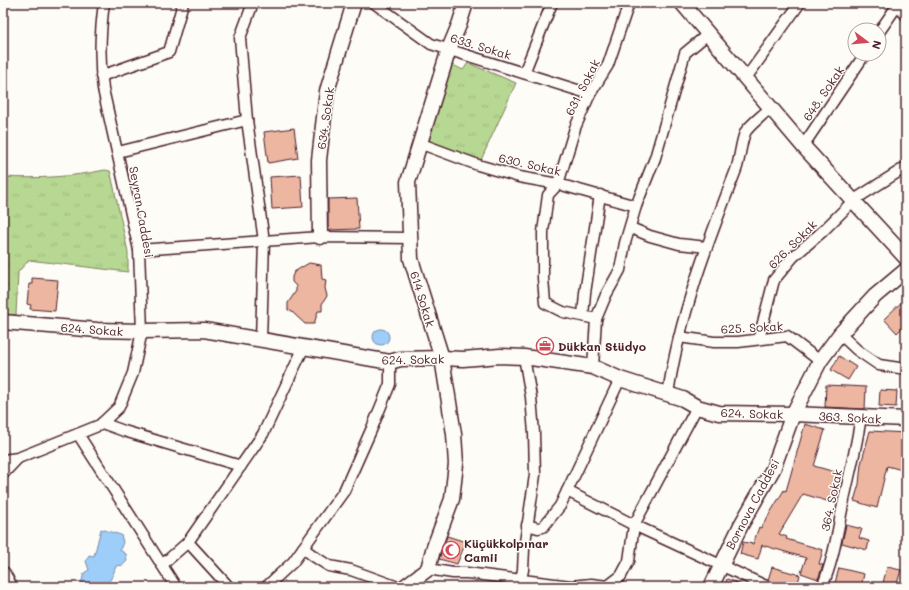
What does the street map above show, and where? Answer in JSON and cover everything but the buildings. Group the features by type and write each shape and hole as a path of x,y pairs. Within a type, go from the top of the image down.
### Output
{"street":[{"name":"Seyran Caddesi","path":"3,460 18,458 102,423 119,407 133,374 142,331 138,250 101,76 100,30 104,3"},
{"path":"101,76 169,52 183,3"},
{"path":"253,3 240,38 247,120 264,241 261,340"},
{"name":"634. Sokak","path":"320,237 318,160 327,91 354,3"},
{"name":"633. Sokak","path":"374,3 431,44 590,94"},
{"name":"614 Sokak","path":"428,569 433,550 452,499 456,464 454,434 442,358 411,259 408,182 449,49 466,3"},
{"path":"524,73 552,3"},
{"name":"631. Sokak","path":"583,316 563,312 545,303 543,278 543,232 548,195 558,184 575,128 590,94 608,65 629,3"},
{"path":"682,3 803,146 906,258"},
{"path":"746,78 800,3"},
{"path":"886,22 898,4 906,15"},
{"path":"593,367 596,319 606,295 620,270 625,243 631,228 636,206 655,158 686,53 708,34"},
{"name":"648. Sokak","path":"803,146 860,62"},
{"path":"668,394 672,363 679,337 707,247 737,167 746,132 770,108"},
{"path":"118,152 247,120"},
{"name":"630. Sokak","path":"419,143 478,165 519,177 558,184 636,206"},
{"name":"626. Sokak","path":"759,338 774,280 793,257 823,231 854,200 906,167"},
{"path":"596,319 583,316 585,293 600,195"},
{"path":"631,228 650,236 679,244 707,247"},
{"path":"138,250 320,237 410,238"},
{"name":"Bornova Caddesi","path":"711,587 721,564 773,469 793,414 820,361 840,334 875,296 906,270"},
{"name":"624. Sokak","path":"3,322 97,330 204,330 390,362 400,359 463,359 500,356 524,357 593,367 620,378 683,399 697,407 719,413 793,414"},
{"path":"840,334 857,350 879,365 906,369"},
{"name":"625. Sokak","path":"679,337 714,342 738,342 759,338 787,336 820,361"},
{"path":"162,565 188,542 263,434 304,347"},
{"path":"520,584 535,475 531,398 524,357"},
{"path":"266,587 293,562 344,491 390,384 390,362"},
{"path":"527,525 538,528 543,527 560,506 620,378"},
{"path":"404,587 428,569 453,573 467,573 520,584 571,586 591,584 608,586 621,576 629,561 634,525 697,407"},
{"name":"363. Sokak","path":"793,414 906,419"},
{"name":"364. Sokak","path":"822,587 831,562 856,448 861,416"},
{"path":"102,423 241,466"},
{"path":"78,434 176,587"},
{"name":"Seyran Caddesi","path":"3,474 18,458"},
{"path":"567,491 634,525 768,587"},
{"path":"188,542 229,587"},
{"path":"304,548 329,566 351,570 398,587"},
{"path":"3,574 10,587"}],"green space":[{"path":"449,63 463,70 468,63 516,83 481,160 426,141"},
{"path":"105,170 110,171 111,174 128,252 128,272 29,260 18,272 16,315 3,314 3,177 54,177"}],"water":[{"path":"381,329 388,334 389,337 384,344 381,345 374,340 373,337 378,330"},
{"path":"101,529 121,535 123,542 120,550 126,554 127,561 123,565 116,566 111,579 105,585 83,587 81,584 84,573 89,570 86,561 89,555 94,556"}],"place":[{"name":"Dükkan Stüdyo","path":"545,346"},
{"name":"Küçükkolpınar Camii","path":"451,550"}]}
